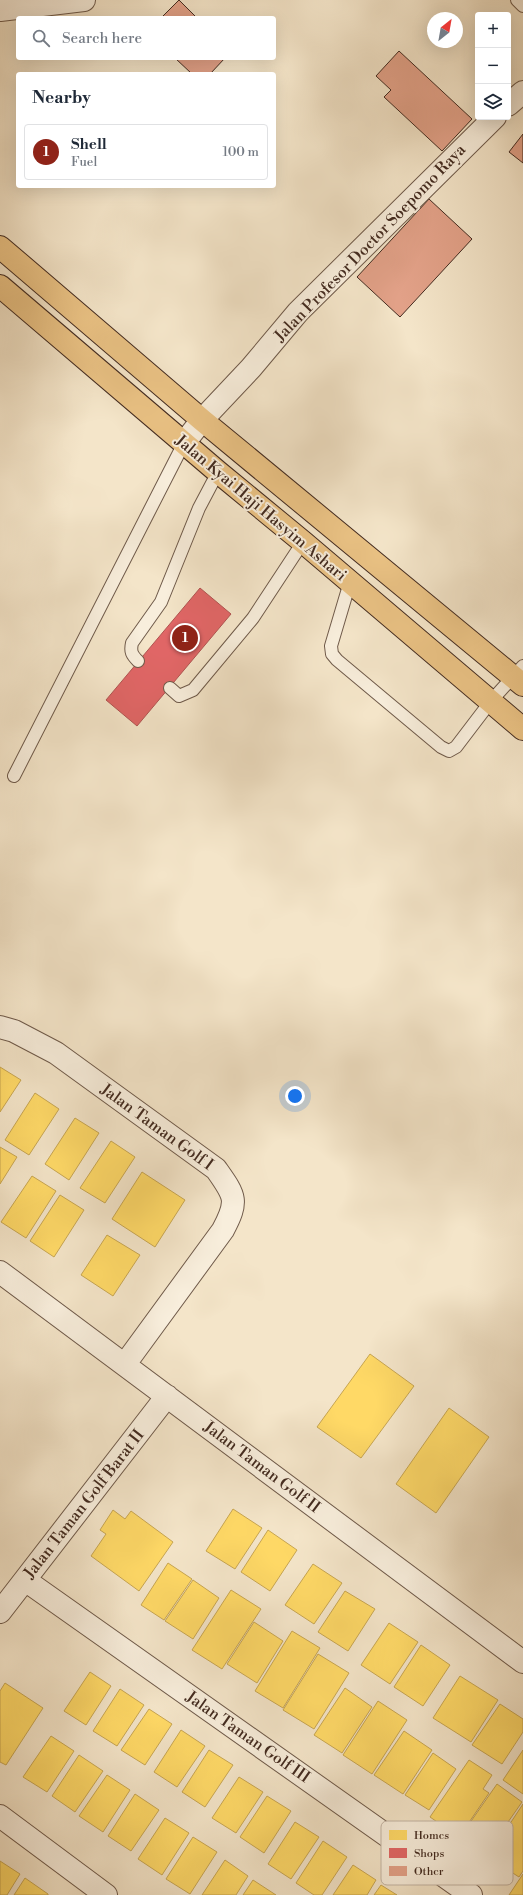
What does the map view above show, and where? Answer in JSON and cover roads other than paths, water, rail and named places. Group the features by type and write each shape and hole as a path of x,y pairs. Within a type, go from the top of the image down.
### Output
{"main road":[{"name":"Jalan Kyai Haji Hasyim Ashari","path":"0,247 202,420 520,676"},
{"name":"Jalan Kyai Haji Hasyim Ashari","path":"0,286 218,472 523,728"}],"street":[{"path":"0,10 84,0"},
{"path":"511,102 523,92"},
{"name":"Jalan Profesor Doctor Soepomo Raya","path":"184,443 202,420 251,368 298,312 492,120"},
{"name":"Jalan Taman Golf I","path":"0,1027 14,1031 56,1053 216,1170 232,1193 233,1211 223,1230 125,1364"},
{"name":"Jalan Taman Golf II","path":"0,1272 523,1662"},
{"name":"Jalan Taman Golf Barat II","path":"0,1612 167,1396"},
{"name":"Jalan Taman Golf III","path":"24,1580 381,1832"},
{"path":"0,1816 106,1895"},
{"name":"Jalan Taman Golf III","path":"457,1885 471,1895"}],"lane":[{"path":"517,0 523,6"},
{"path":"14,776 184,443"},
{"path":"138,661 132,656 130,650 132,643 161,602 199,508 218,472"},
{"path":"170,688 179,696 193,690 253,618 303,542"},
{"path":"350,582 330,646 332,654 337,660 441,747 449,751 456,747 491,701 520,676"}],"place":[{"name":"Shell","path":"185,638"}]}
